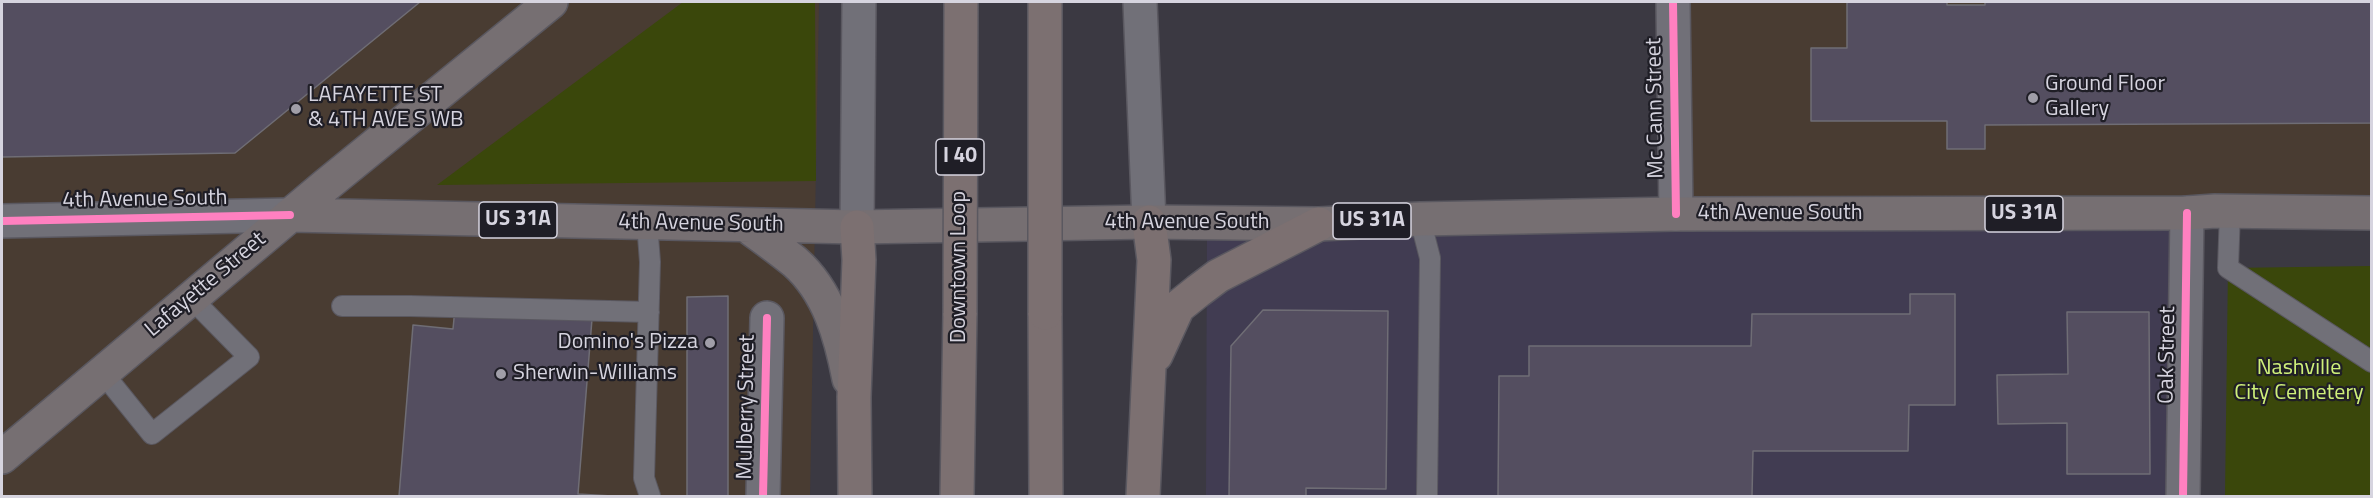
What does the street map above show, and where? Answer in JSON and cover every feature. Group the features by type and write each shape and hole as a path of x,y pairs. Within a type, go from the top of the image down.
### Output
{"highway":[{"name":"Downtown Loop","path":"957,496 961,2"},
{"path":"1045,2 1046,496"},
{"path":"1143,496 1154,260 1149,222"},
{"path":"1147,405 1156,353 1178,308 1218,276 1319,224"},
{"path":"855,496 857,227"}],"main road":[{"name":"Lafayette Street","path":"2,457 290,215 551,2"},
{"name":"4th Avenue South","path":"290,215 857,227 1149,222 1319,224 1420,219 1676,214 2372,213"},
{"path":"746,225 796,263 817,288 842,341 855,416"}],"street":[{"path":"857,227 859,2"},
{"path":"1140,2 1149,222"},
{"name":"Mc Cann Street","path":"1673,2 1676,214"},
{"name":"Oak Street","path":"2184,496 2187,213"},
{"name":"4th Avenue South","path":"2,221 290,215"},
{"name":"Mulberry Street","path":"763,496 767,318"}],"lane":[{"path":"2230,212 2228,267 2372,362"},
{"path":"1420,219 1430,258 1427,496"},
{"path":"647,223 650,262 644,478 650,496"},
{"path":"102,372 152,434 249,357 191,298"},
{"path":"342,306 649,312"}],"shaded area":[{"path":"2,2 819,2 810,496 2,496"},
{"path":"1673,2 2371,2 2371,213 1676,214"},
{"path":"2187,213 2183,496 1206,496 1207,223"}],"green space":[{"path":"683,2 815,2 816,181 437,185"},
{"name":"Nashville City Cemetery","path":"2371,266 2371,496 2225,496 2228,268"}],"building":[{"path":"2,2 420,2 235,153 2,157"},
{"path":"1847,2 1947,2 1947,5 1985,5 1985,2 2372,2 2372,123 1985,125 1985,149 1947,149 1947,121 1811,121 1811,48 1847,48"},
{"path":"1910,294 1955,294 1955,405 1909,405 1908,451 1753,451 1752,496 1498,496 1499,376 1529,376 1529,346 1751,346 1752,314 1910,314"},
{"path":"728,296 728,496 687,496 687,297"},
{"path":"455,308 592,319 578,494 612,496 399,496 413,325 453,329"},
{"path":"1263,310 1388,311 1386,489 1306,488 1306,496 1229,496 1231,346"},
{"path":"2067,312 2149,312 2150,474 2067,474 2067,423 1998,424 1997,375 2068,374"}],"cycle path":[{"path":"1673,2 1676,214"},
{"path":"2183,496 2187,213"},
{"path":"2,221 290,215"},
{"path":"763,496 767,318"}],"place":[{"name":"Ground Floor Gallery","path":"2033,98"},
{"name":"LAFAYETTE ST & 4TH AVE S WB","path":"296,109"},
{"name":"Domino's Pizza","path":"710,343"},
{"name":"Sherwin-Williams","path":"501,374"}]}
